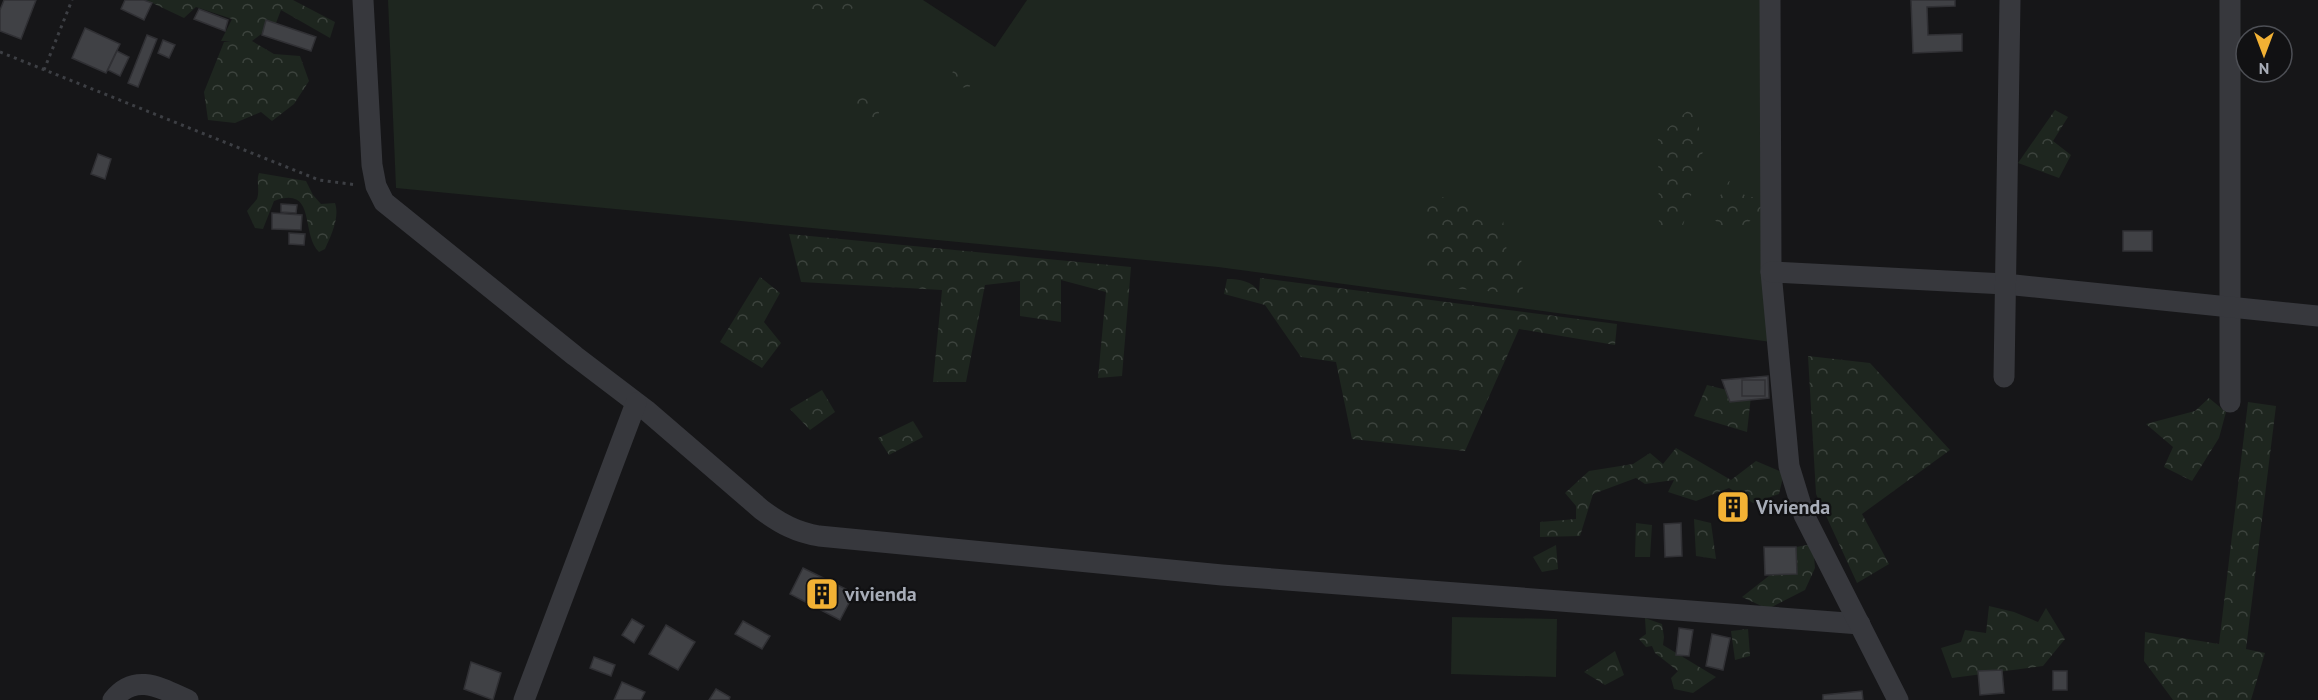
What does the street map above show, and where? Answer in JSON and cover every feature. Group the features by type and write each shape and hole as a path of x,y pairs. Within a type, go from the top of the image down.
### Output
{"street":[{"path":"363,0 372,165 375,186 384,202 636,403 780,524 798,532 819,536 1222,575 1860,624"},
{"path":"1770,0 1771,272 1789,466 1804,515 1898,700"},
{"path":"2004,377 2010,0"},
{"path":"2230,0 2230,402"},
{"path":"1771,272 2005,284 2318,316"},
{"path":"524,700 636,403"},
{"path":"113,700 121,690 136,683 154,686 188,700"}],"path":[{"path":"44,70 72,0"},
{"path":"0,51 319,180 375,186"}],"green space":[{"path":"146,0 293,0 335,22 330,38 281,10 276,23 252,41 274,54 300,56 309,81 294,104 272,121 261,112 235,123 208,120 204,92 224,42 231,41 221,41 232,19 196,7 184,18"},
{"path":"388,0 923,0 995,47 1027,0 1770,0 1771,342 1218,267 396,188"},
{"path":"798,0 865,0 838,18 794,6"},
{"path":"954,67 978,68 969,88 949,86"},
{"path":"866,89 882,101 878,116 864,119 853,104"},
{"path":"1695,104 1703,151 1681,233 1659,231 1658,137"},
{"path":"2055,110 2068,117 2053,141 2071,155 2059,178 2018,163"},
{"path":"259,173 306,181 321,204 335,203 336,220 325,249 319,252 313,244 306,213 296,200 288,198 274,201 263,229 255,228 247,211 257,199"},
{"path":"1729,181 1748,198 1775,192 1778,205 1743,225 1724,229 1709,214"},
{"path":"1426,191 1503,220 1507,253 1521,254 1523,294 1426,286"},
{"path":"789,234 1131,267 1122,376 1098,378 1106,292 1061,280 1061,322 1020,316 1020,281 985,285 966,382 933,382 942,290 801,282"},
{"path":"760,277 780,293 764,322 781,343 762,368 720,342"},
{"path":"1260,278 1617,324 1615,345 1519,329 1465,451 1352,439 1336,362 1301,357 1265,305 1224,294 1227,279 1245,281 1259,292"},
{"path":"1808,356 1870,363 1950,450 1862,514 1889,564 1857,583 1816,494"},
{"path":"1707,385 1751,396 1747,432 1694,416"},
{"path":"822,390 835,412 810,430 790,409"},
{"path":"2209,398 2226,412 2219,438 2192,481 2164,467 2173,447 2146,424 2195,411"},
{"path":"2248,402 2276,406 2246,649 2265,653 2251,700 2173,700 2144,661 2145,632 2219,644"},
{"path":"913,421 923,437 889,455 878,438"},
{"path":"1676,448 1731,480 1756,461 1784,473 1779,494 1753,503 1729,488 1696,501 1668,492 1674,480 1645,484 1636,478 1593,494 1580,536 1540,537 1540,522 1576,519 1576,506 1565,493 1589,471 1633,464 1650,453 1663,464"},
{"path":"1694,519 1711,523 1716,559 1696,556"},
{"path":"1636,523 1652,525 1650,557 1635,557"},
{"path":"1813,544 1815,568 1805,590 1768,609 1742,597 1770,575 1797,574 1796,547"},
{"path":"1556,545 1558,569 1542,572 1533,557"},
{"path":"1989,606 2014,612 2038,622 2046,608 2065,639 2043,666 1952,678 1941,648 1961,642 1965,630 1986,633"},
{"path":"1452,617 1557,619 1556,677 1451,674"},
{"path":"1645,618 1662,624 1663,645 1716,677 1693,693 1674,689 1671,678 1678,671 1655,653 1652,646 1646,647 1639,639 1646,634"},
{"path":"1748,629 1750,656 1735,660 1731,631"},
{"path":"1615,651 1624,675 1605,685 1584,672"}],"building":[{"path":"4,0 36,0 21,39 0,31 0,10"},
{"path":"125,0 144,0 152,3 144,20 121,9"},
{"path":"1911,0 1955,0 1955,6 1927,7 1928,35 1962,34 1962,51 1913,53"},
{"path":"199,9 228,20 225,31 194,19"},
{"path":"266,20 316,37 311,51 262,35"},
{"path":"85,28 120,44 106,73 72,58"},
{"path":"147,35 157,39 138,87 128,83"},
{"path":"163,40 175,45 169,58 158,53"},
{"path":"117,51 129,57 120,76 108,70"},
{"path":"98,154 111,159 105,179 91,174"},
{"path":"281,204 297,205 296,213 281,212"},
{"path":"272,213 302,215 301,230 272,229"},
{"path":"2123,231 2152,231 2152,251 2123,251"},
{"path":"289,233 305,234 304,245 289,244"},
{"path":"1768,376 1769,398 1730,402 1722,380"},
{"path":"1742,380 1765,380 1765,396 1742,396"},
{"name":"Vivienda","path":"1724,496 1744,497 1743,517 1723,517"},
{"path":"1681,523 1682,556 1665,557 1664,524"},
{"name":"vivienda","path":"1764,547 1796,547 1797,574 1765,575"},
{"name":"vivienda","path":"803,568 854,593 840,620 790,594"},
{"path":"632,619 644,626 634,643 622,635"},
{"path":"743,621 770,636 762,649 735,634"},
{"path":"666,625 695,642 678,670 649,654"},
{"path":"1679,628 1693,630 1689,656 1676,655"},
{"path":"1712,634 1730,638 1723,670 1706,666"},
{"path":"594,657 615,665 611,676 590,668"},
{"path":"471,662 501,673 493,700 464,689"},
{"path":"2002,670 2004,693 1980,695 1978,671"},
{"path":"2053,671 2067,671 2067,690 2053,690"},
{"path":"622,682 645,692 641,700 614,700"},
{"path":"716,689 730,697 729,700 709,700"},
{"path":"1862,691 1863,700 1823,700 1823,695"}],"place":[{"name":"Vivienda","path":"1733,507"},
{"name":"vivienda","path":"822,594"}]}
